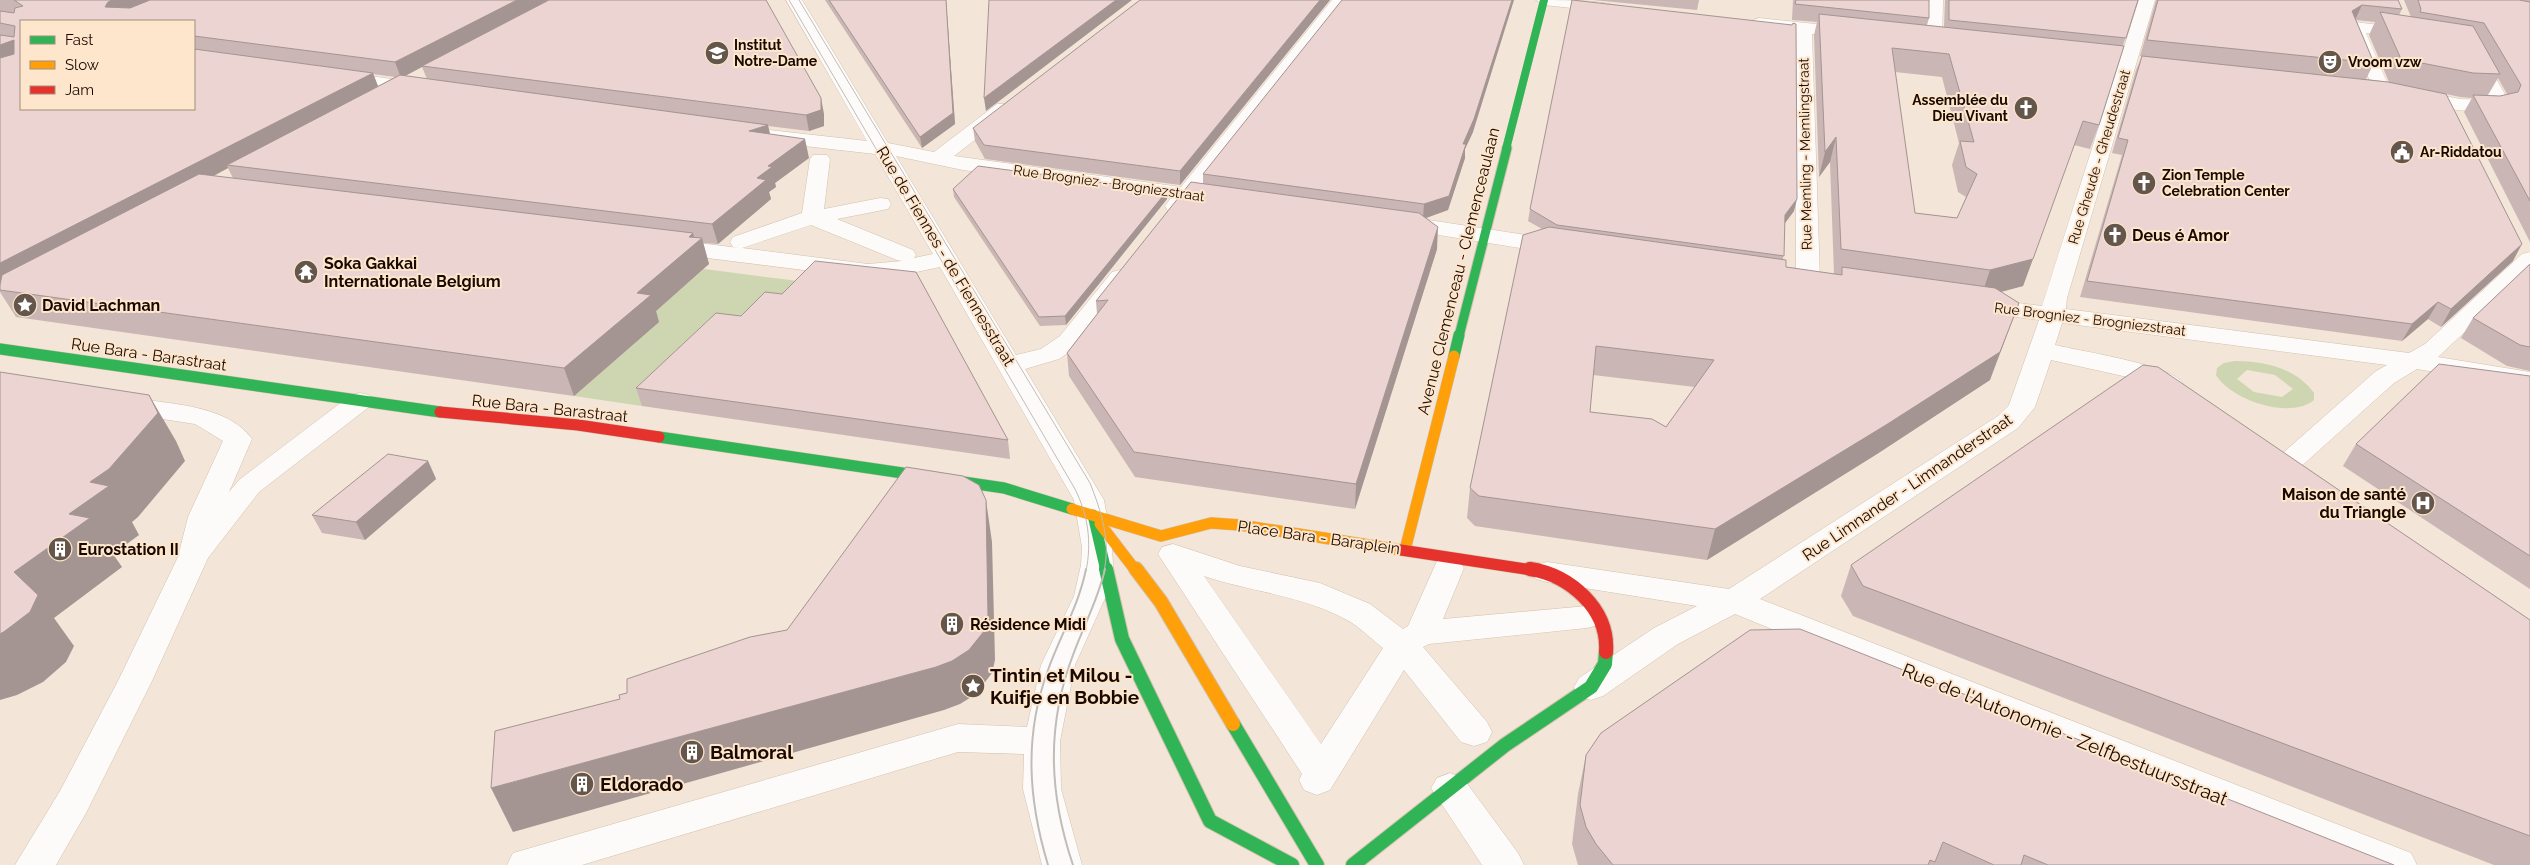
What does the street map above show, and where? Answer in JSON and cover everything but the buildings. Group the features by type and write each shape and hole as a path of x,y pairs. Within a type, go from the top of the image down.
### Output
{"street":[{"name":"Rue de Fiennes - de Fiennesstraat","path":"794,0 1078,477 1089,500 1093,515"},
{"path":"1164,221 1340,0"},
{"path":"1544,0 1627,9"},
{"name":"Avenue Clemenceau - Clemenceaulaan","path":"1404,550 1544,0"},
{"path":"1934,41 1935,0"},
{"name":"Rue Gheude - Gheudestraat","path":"2053,314 2055,298 2147,0"},
{"path":"1745,22 1869,35"},
{"path":"2362,87 2381,89 2452,111 2501,103 2468,44 2429,36 2355,27 2381,89"},
{"name":"Rue Memling - Memlingstraat","path":"1784,277 1820,282 1804,28"},
{"path":"1915,39 1953,43"},
{"path":"375,101 425,74"},
{"path":"325,75 442,91"},
{"path":"937,159 1021,95"},
{"name":"Rue Brogniez - Brogniezstraat","path":"752,134 896,150 937,159 1237,201"},
{"path":"794,249 812,217 820,159"},
{"path":"741,242 812,217 880,204"},
{"path":"812,217 905,255"},
{"path":"1380,220 1583,250"},
{"path":"647,244 868,271 888,271 948,258"},
{"path":"2286,465 2385,377 2434,348 2525,255"},
{"path":"1011,365 1050,354 1068,341 1134,259"},
{"name":"Rue Brogniez - Brogniezstraat","path":"1953,301 2413,361 2530,380"},
{"name":"Rue Limnander - Limnanderstraat","path":"1734,601 2008,422 2022,408 2053,314"},
{"name":"Rue Bara - Barastraat","path":"0,349 428,411 578,426 995,487 1093,515"},
{"path":"2042,350 2158,377 2192,399"},
{"path":"35,865 102,748 193,557 203,517 238,439 222,427 202,417 96,401"},
{"path":"193,557 250,486 360,401"},
{"path":"2263,448 2308,479"},
{"path":"1062,865 1042,789 1042,741 1058,665 1090,596 1097,565 1093,515"},
{"path":"1093,515 1122,639 1210,821 1292,865"},
{"path":"1093,515 1161,602 1317,865"},
{"name":"Place Bara - Baraplein","path":"1093,515 1161,536 1212,523 1240,525 1734,601"},
{"path":"1448,568 1412,639 1319,776 1189,588 1173,554 1235,575 1309,591 1359,612 1412,639 1474,732"},
{"name":"Place Bara - Baraplein","path":"1547,572 1582,593 1599,615 1607,638 1605,664 1591,687"},
{"name":"Place Bara - Baraplein","path":"1353,865 1505,745 1666,636 1734,601"},
{"name":"Rue de l'Autonomie - Zelfbestuursstraat","path":"1734,601 2397,865"},
{"path":"1412,639 1587,617"},
{"path":"526,865 958,738 1042,741"},
{"path":"1450,788 1504,865"}],"green space":[{"path":"704,269 814,283 642,406 574,396 657,322 645,320"},
{"path":"2235,361 2257,362 2289,372 2307,384 2314,393 2314,400 2304,406 2291,408 2276,407 2247,399 2234,392 2216,375 2217,368 2224,363","holes":["2247,370 2275,375 2293,389 2282,397 2254,392 2237,379"]}],"tram line":[{"path":"789,0 1075,489 1088,529 1089,550 1086,571"},
{"path":"799,0 1090,483 1098,504 1106,537 1104,571"},
{"path":"1048,865 1036,816 1033,791 1032,743 1035,719 1040,694 1048,670 1074,608 1086,569"},
{"path":"1073,865 1065,839 1055,786 1055,734 1064,681 1105,569"}],"traffic: fast":[{"path":"1454,356 1544,0"},
{"path":"0,349 440,412"},
{"path":"659,437 1004,488 1072,509"},
{"path":"1093,515 1122,639 1210,821 1292,865"},
{"path":"1353,865 1505,745 1591,687 1605,664 1606,652"},
{"path":"1233,724 1317,865"}],"traffic: slow":[{"path":"1405,550 1454,356"},
{"path":"1072,509 1161,536 1211,523 1240,525 1401,550"},
{"path":"1100,524 1161,602 1233,724"}],"traffic: jam":[{"path":"440,412 578,425 659,437"},
{"path":"1401,550 1547,572 1582,593 1599,615 1607,638 1606,652"}],"place":[{"name":"Institut Notre-Dame","path":"717,53"},
{"name":"Vroom vzw","path":"2330,62"},
{"name":"Assemblée du Dieu Vivant","path":"2026,108"},
{"name":"Ar-Riddatou","path":"2402,152"},
{"name":"Zion Temple Celebration Center","path":"2144,183"},
{"name":"Deus é Amor","path":"2115,235"},
{"name":"Soka Gakkai Internationale Belgium","path":"306,272"},
{"name":"David Lachman","path":"25,305"},
{"name":"Maison de santé du Triangle","path":"2423,503"},
{"name":"Eurostation II","path":"60,549"},
{"name":"Résidence Midi","path":"952,624"},
{"name":"Tintin et Milou - Kuifje en Bobbie","path":"973,686"},
{"name":"Balmoral","path":"692,752"},
{"name":"Eldorado","path":"582,784"}]}
